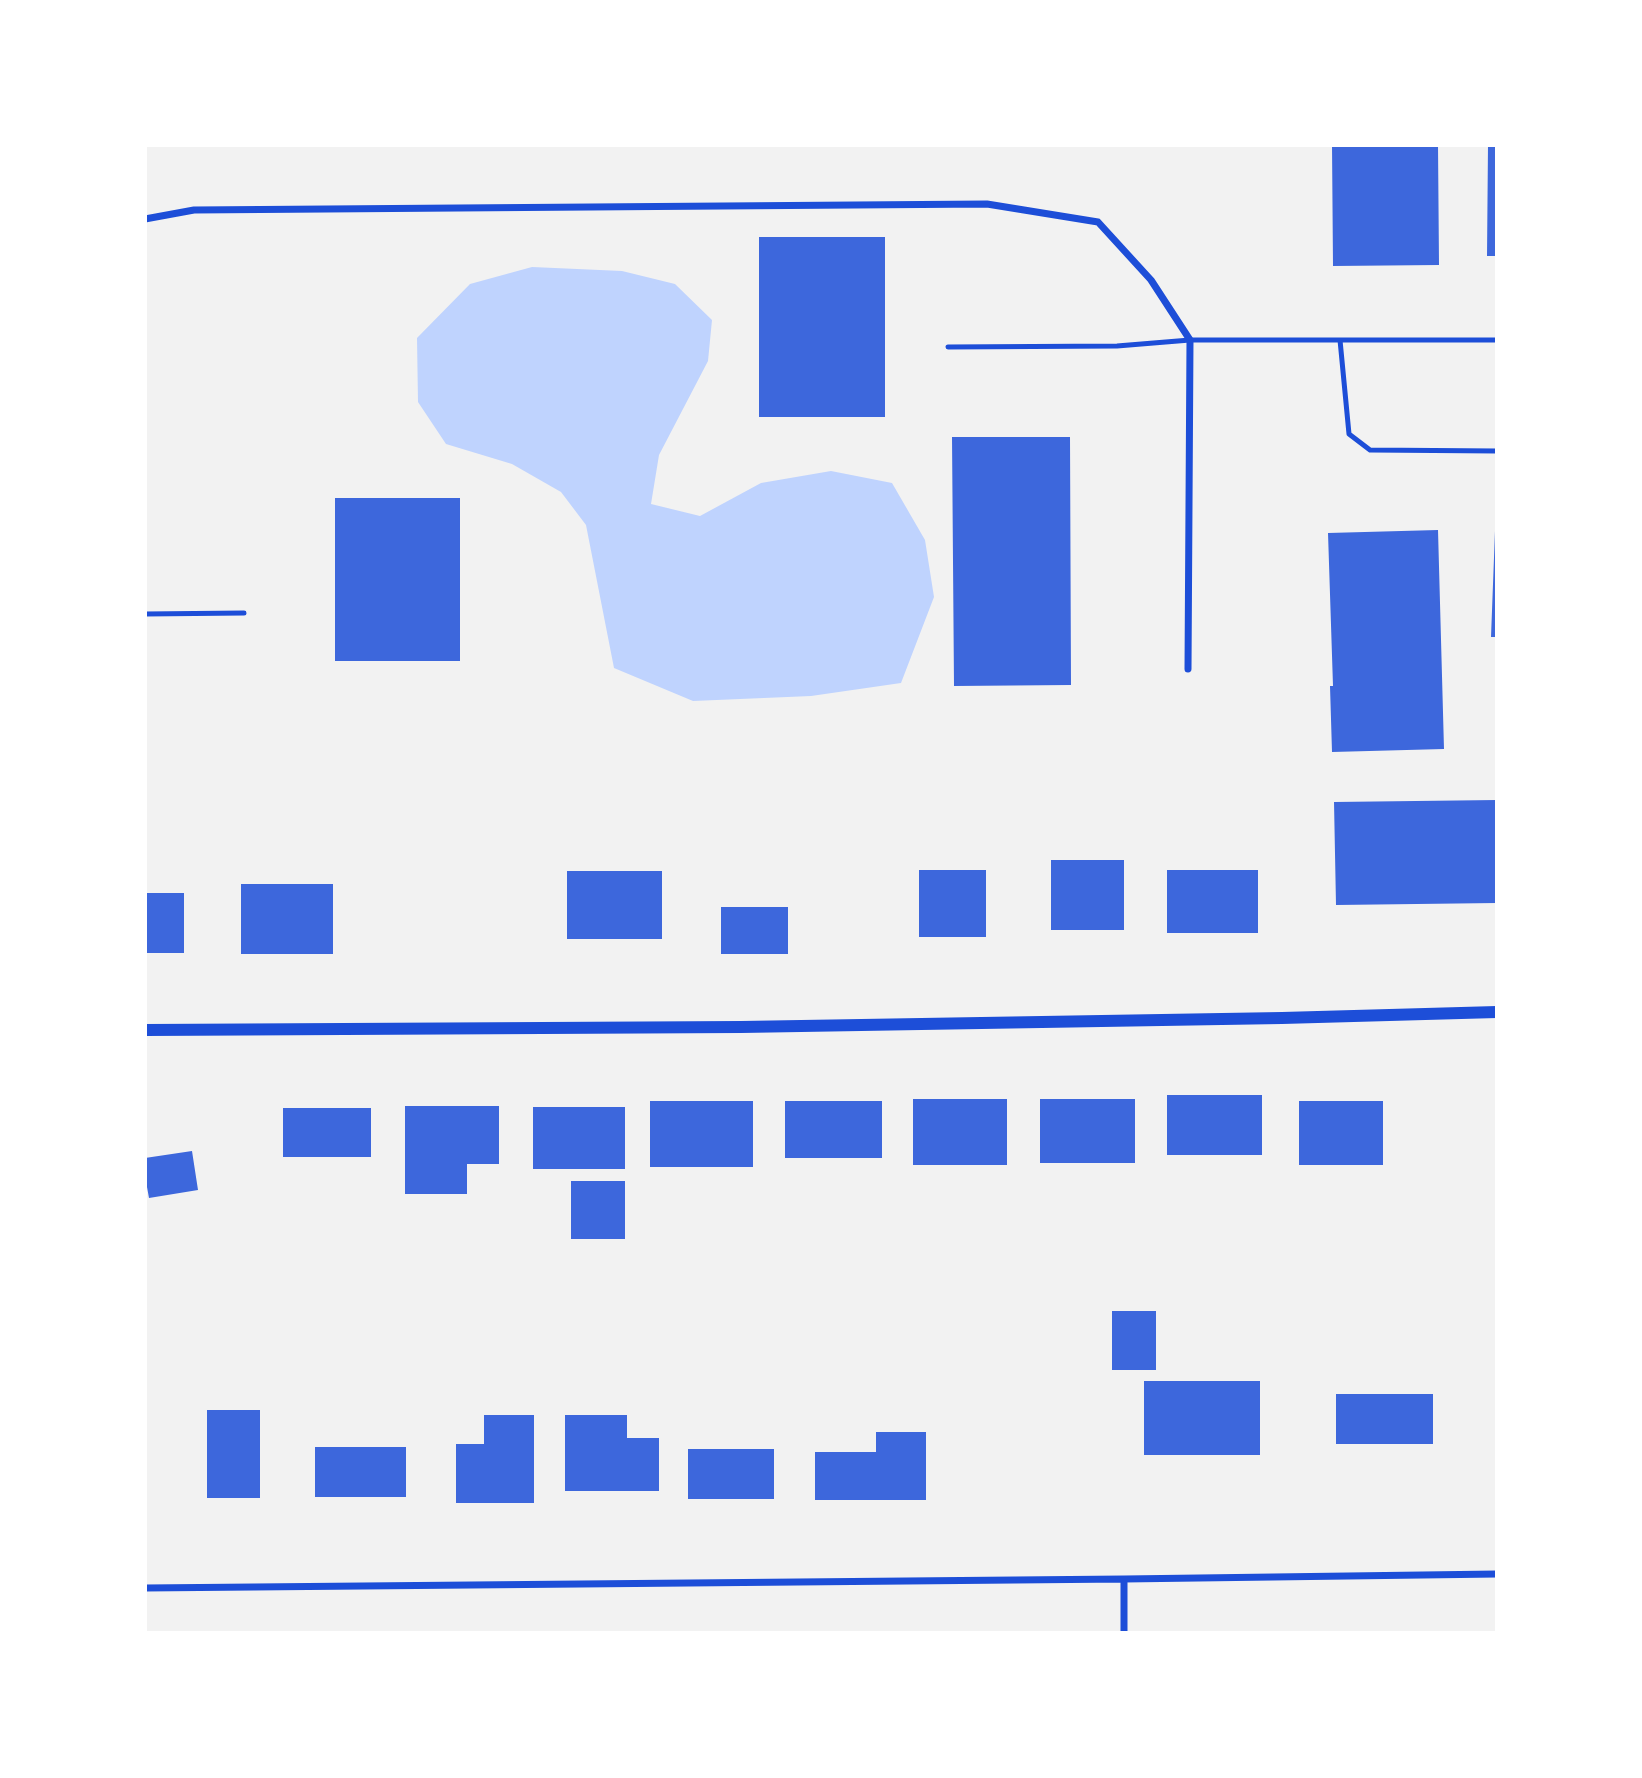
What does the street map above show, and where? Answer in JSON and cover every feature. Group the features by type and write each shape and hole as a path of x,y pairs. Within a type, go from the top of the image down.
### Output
{"street":[{"path":"145,219 194,210 987,204 1097,222 1151,280 1190,340 1188,668"},
{"path":"145,1030 769,1027 1497,1012"},
{"path":"145,1588 1497,1574"},
{"path":"1124,1579 1124,1633"}],"lane":[{"path":"948,346 1117,346 1190,340 1497,340"},
{"path":"1340,340 1349,434 1370,450 1497,451"},
{"path":"145,614 244,613"}],"water":[{"path":"532,267 622,271 675,284 712,320 708,361 659,455 651,504 700,516 761,483 831,471 892,483 925,540 934,597 901,683 811,696 693,701 614,668 586,525 561,492 512,464 446,444 418,402 417,338 470,284"}],"building":[{"path":"1332,145 1438,145 1439,265 1333,266"},
{"path":"1488,145 1497,145 1497,256 1487,256"},
{"path":"759,237 885,237 885,417 759,417"},
{"path":"952,437 1070,437 1071,685 954,686"},
{"path":"335,498 460,498 460,661 335,661"},
{"path":"1438,530 1444,749 1332,752 1330,686 1333,686 1328,533"},
{"path":"1495,531 1497,637 1491,637"},
{"path":"1497,800 1497,903 1336,905 1334,802"},
{"path":"1051,860 1124,860 1124,930 1051,930"},
{"path":"919,870 986,870 986,937 919,937"},
{"path":"1167,870 1258,870 1258,933 1167,933"},
{"path":"567,871 662,871 662,939 567,939"},
{"path":"241,884 333,884 333,954 241,954"},
{"path":"145,893 184,893 184,953 145,953"},
{"path":"721,907 788,907 788,954 721,954"},
{"path":"1167,1095 1262,1095 1262,1155 1167,1155"},
{"path":"913,1099 1007,1099 1007,1165 913,1165"},
{"path":"1040,1099 1135,1099 1135,1163 1040,1163"},
{"path":"650,1101 753,1101 753,1167 650,1167"},
{"path":"785,1101 882,1101 882,1158 785,1158"},
{"path":"1299,1101 1383,1101 1383,1165 1299,1165"},
{"path":"405,1106 499,1106 499,1164 467,1164 467,1194 405,1194"},
{"path":"533,1107 625,1107 625,1169 533,1169"},
{"path":"283,1108 371,1108 371,1157 283,1157"},
{"path":"192,1151 198,1190 149,1198 145,1158"},
{"path":"571,1181 625,1181 625,1239 571,1239"},
{"path":"1112,1311 1156,1311 1156,1370 1112,1370"},
{"path":"1144,1381 1260,1381 1260,1455 1144,1455"},
{"path":"1336,1394 1433,1394 1433,1444 1336,1444"},
{"path":"207,1410 260,1410 260,1498 207,1498"},
{"path":"484,1415 534,1415 534,1503 456,1503 456,1444 484,1444"},
{"path":"565,1415 627,1415 627,1438 659,1438 659,1491 565,1491"},
{"path":"876,1432 926,1432 926,1500 815,1500 815,1452 876,1452"},
{"path":"315,1447 406,1447 406,1497 315,1497"},
{"path":"688,1449 774,1449 774,1499 688,1499"}]}
